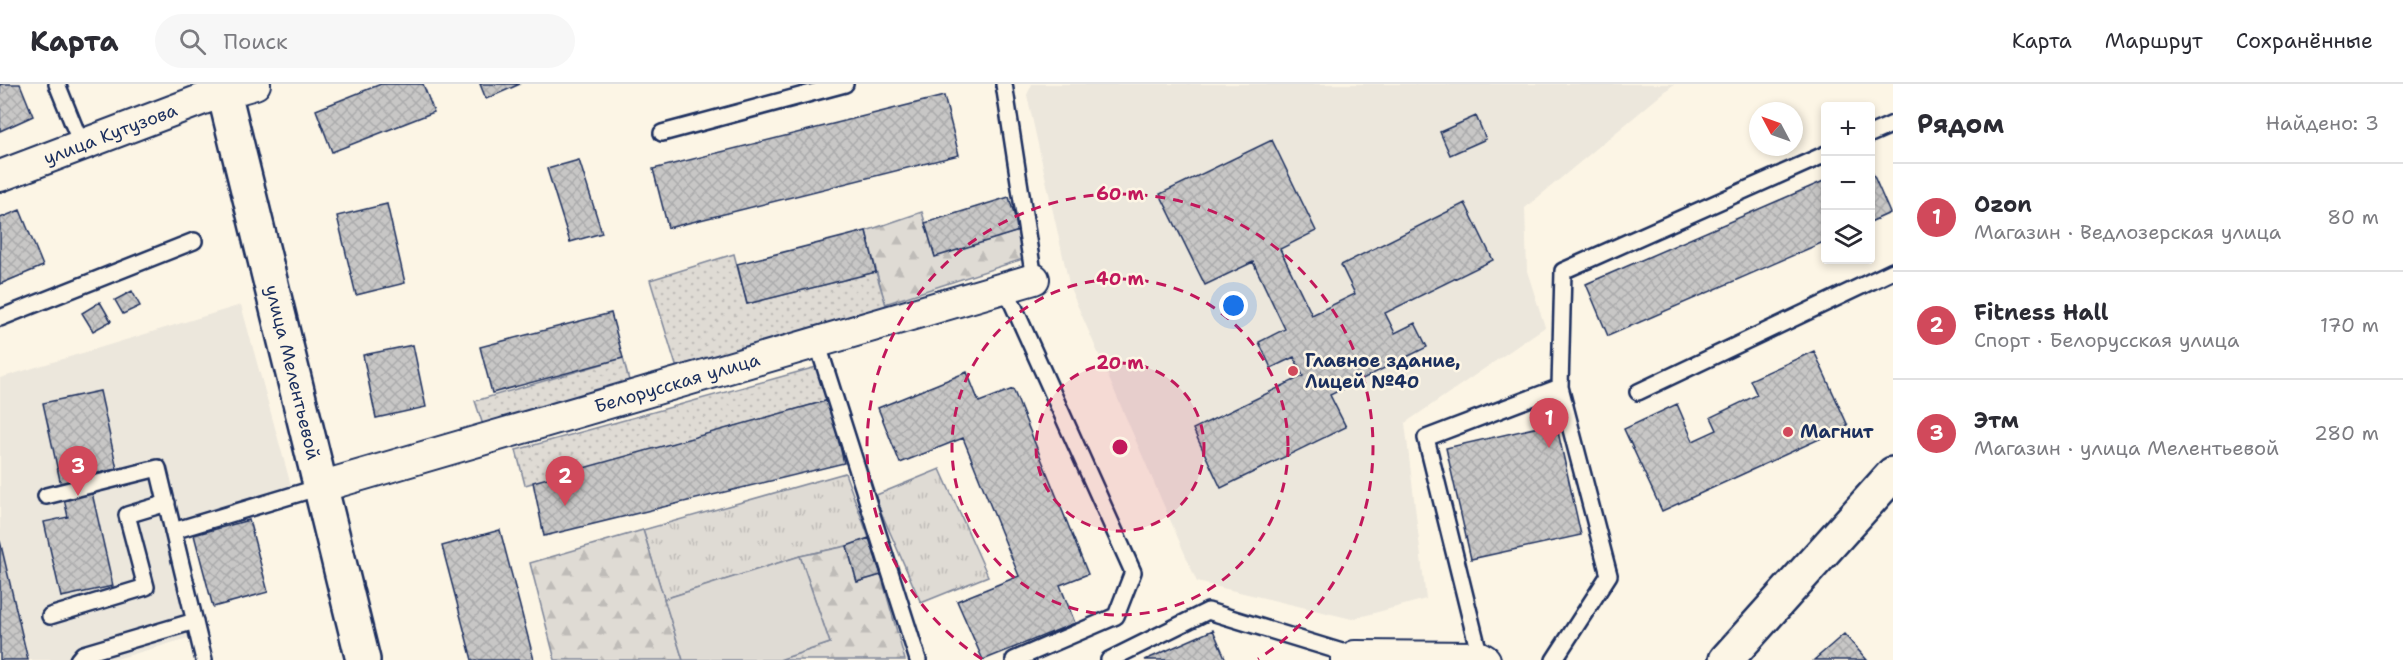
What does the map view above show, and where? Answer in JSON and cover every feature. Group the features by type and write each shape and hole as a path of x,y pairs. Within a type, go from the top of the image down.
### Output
{"main road":[{"name":"улица Мелентьевой","path":"223,88 363,660"},
{"path":"1726,660 1893,474"}],"street":[{"name":"улица Кутузова","path":"0,176 206,98 223,88 255,84"},
{"name":"Белорусская улица","path":"320,487 1034,279"},
{"path":"1351,658 1483,658"}],"lane":[{"path":"57,84 82,146"},
{"path":"662,133 844,84"},
{"path":"1005,84 1034,279"},
{"path":"1875,132 1893,124"},
{"path":"1554,660 1609,575 1560,387 1563,271 1822,156"},
{"path":"0,318 194,240"},
{"path":"1638,392 1893,271"},
{"path":"1005,287 1133,572 1116,616 1014,660"},
{"path":"817,342 918,660"},
{"path":"1483,658 1426,438 1560,387"},
{"path":"45,496 158,468 204,660"},
{"path":"173,531 320,487"},
{"path":"50,616 146,587 127,515 167,503"},
{"path":"1109,660 1209,611 1351,658"},
{"path":"78,660 83,654 195,621"}],"shaded area":[{"name":"Главное здание, Лицей №40","path":"1032,84 1674,84 1525,208 1527,271 1545,327 1405,423 1426,599 1352,619 1197,582 1070,288 1027,95"},
{"path":"241,305 295,500 179,533 205,633 113,660 0,660 0,378"}],"green space":[{"path":"922,212 935,256 1019,231 1026,258 885,304 866,231"},
{"path":"734,254 747,304 876,272 888,312 678,372 650,280"},
{"path":"623,358 630,384 483,425 475,401"},
{"path":"820,366 829,400 525,485 516,450"},
{"path":"940,469 988,576 921,603 874,496"},
{"path":"845,473 869,538 847,546 800,556 664,599 643,530"},
{"path":"643,530 683,660 555,660 530,563"},
{"path":"847,546 857,582 881,575 905,660 779,660 830,643 800,556"},
{"path":"800,556 830,643 779,660 683,660 664,599"}],"building":[{"path":"0,84 20,84 33,116 0,131"},
{"path":"381,84 423,84 434,112 332,152 316,110"},
{"path":"480,84 520,84 486,99"},
{"path":"944,96 959,155 668,228 653,169"},
{"path":"1476,116 1486,139 1450,155 1440,132"},
{"path":"1272,140 1316,231 1280,249 1312,315 1355,294 1341,265 1465,203 1493,260 1385,313 1395,333 1415,323 1427,347 1330,395 1346,427 1221,488 1193,429 1303,376 1294,357 1271,368 1259,342 1285,329 1253,262 1205,285 1160,194"},
{"path":"579,160 602,233 570,242 547,169"},
{"path":"1875,178 1890,213 1875,220"},
{"path":"1821,182 1821,243 1608,336 1586,284"},
{"path":"1009,197 1019,231 935,257 925,223"},
{"path":"387,204 405,283 356,295 337,216"},
{"path":"20,210 43,266 0,284 0,218"},
{"path":"866,231 876,272 747,304 737,264"},
{"path":"132,291 140,306 123,314 115,300"},
{"path":"100,302 111,321 93,331 82,313"},
{"path":"611,313 623,358 492,393 480,347"},
{"path":"413,345 426,407 376,418 363,355"},
{"path":"1814,351 1848,426 1662,511 1624,429 1677,404 1693,441 1717,430 1711,417 1757,395 1750,380"},
{"path":"967,372 979,402 1013,389 1088,574 1060,585 1075,623 983,660 957,601 1019,576 963,438 900,463 878,408"},
{"path":"100,391 117,469 88,475 113,586 61,597 44,522 68,517 43,403"},
{"path":"829,400 844,463 544,536 533,482"},
{"path":"1556,423 1581,535 1471,559 1446,448"},
{"path":"249,520 268,592 213,607 194,535"},
{"path":"500,530 534,660 472,660 442,546"},
{"path":"869,538 881,575 857,582 847,546"},
{"path":"0,541 28,660 0,660"},
{"path":"1213,630 1226,660 1145,660"},
{"path":"1844,634 1867,660 1814,660"}],"place":[{"name":"Главное здание, Лицей №40","path":"1293,371"},
{"name":"Магнит","path":"1788,432"},
{"name":"Ozon","path":"1549,448"},
{"name":"Этм","path":"78,496"},
{"name":"Fitness Hall","path":"565,506"}]}
